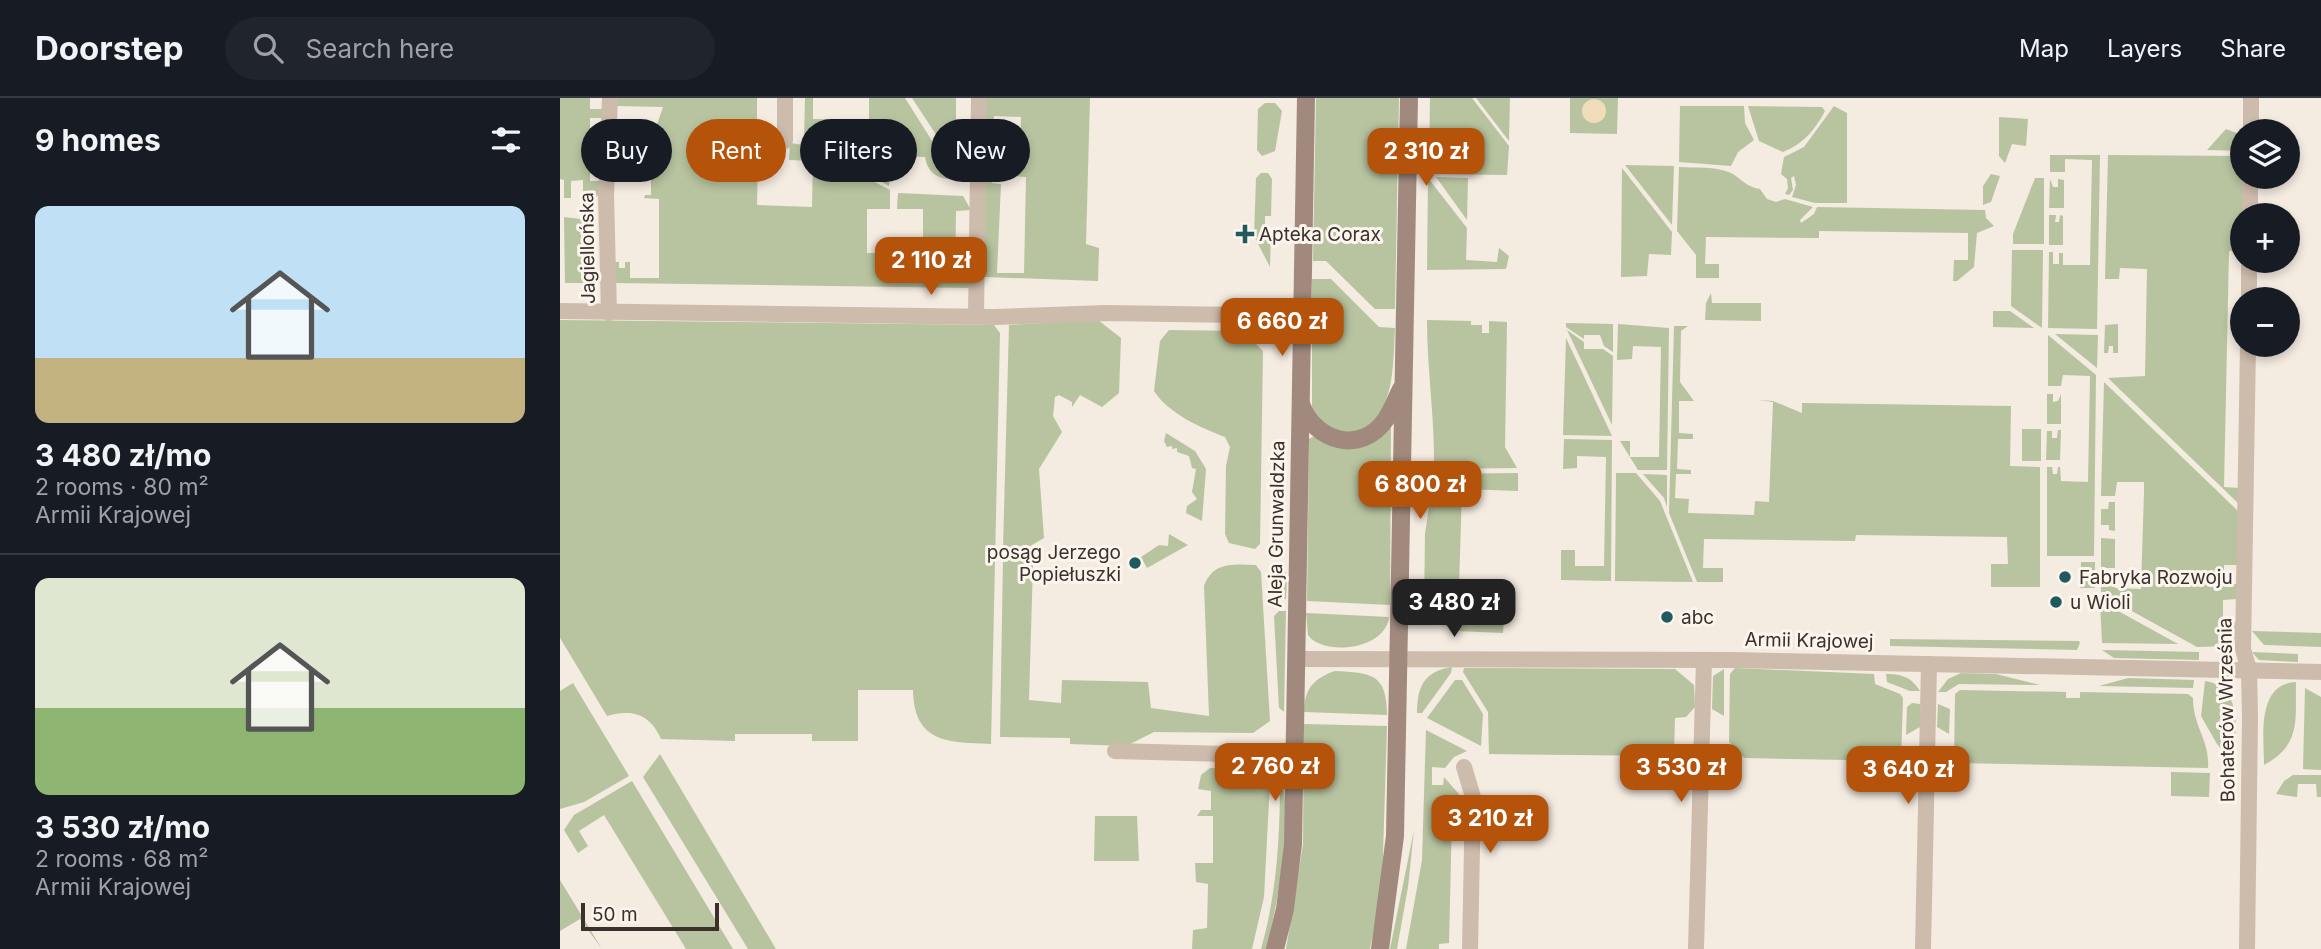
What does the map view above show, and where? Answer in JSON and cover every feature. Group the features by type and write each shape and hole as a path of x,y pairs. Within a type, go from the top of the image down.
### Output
{"street":[{"name":"Jagiellońska","path":"609,313 606,195 610,98"},
{"path":"785,98 785,119"},
{"path":"976,316 979,98"},
{"name":"Aleja Grunwaldzka","path":"1275,949 1290,872 1295,756 1306,98"},
{"path":"1380,949 1395,836 1409,98"},
{"path":"2251,119 2252,98"},
{"path":"560,311 976,316 1106,313 1302,316"},
{"name":"Bohaterów Września","path":"2247,949 2249,670 2244,649 2248,357"},
{"path":"1300,401 1305,416 1320,433 1336,440 1354,440 1372,432 1386,419 1403,384"},
{"name":"Armii Krajowej","path":"1296,659 1398,657 1704,660 2321,672"},
{"path":"1696,949 1704,660"},
{"path":"1923,949 1929,664"},
{"path":"1115,751 1295,756"},
{"path":"1464,767 1474,797 1470,949"}],"green space":[{"path":"560,98 590,98 590,109 604,109 604,118 581,119 581,180 571,181 571,198 564,198 564,180 560,179"},
{"path":"617,98 757,98 757,119 686,119 686,182 758,182 757,205 812,207 813,182 875,182 890,190 890,209 867,209 867,253 923,253 923,209 897,209 898,193 963,196 971,210 956,211 955,282 970,283 970,288 614,283 614,262 619,262 619,268 625,268 625,262 630,262 630,278 659,278 659,199 644,198 645,195 651,195 651,182 672,182 672,119 659,119 663,107 617,106"},
{"path":"805,98 813,98 813,119 805,119"},
{"path":"869,98 905,98 931,139 931,171 925,157 917,157 917,119 869,119"},
{"path":"912,98 956,98 956,119 931,119 931,127"},
{"path":"986,98 1090,98 1086,244 1099,248 1098,281 984,277 985,182 1001,184 997,273 1024,273 1026,182 1030,182 1030,119 994,116 994,119 986,119"},
{"path":"1316,98 1399,98 1395,309 1375,309 1326,261 1313,261"},
{"path":"1430,98 1472,98 1509,146 1507,175 1433,174 1429,167"},
{"path":"1476,98 1510,98 1509,141"},
{"path":"1570,98 1618,98 1617,134 1570,133"},
{"path":"1265,103 1275,103 1282,111 1275,151 1262,156 1257,150 1258,109"},
{"path":"1680,106 1744,106 1745,123 1754,140 1738,152 1731,166 1679,162"},
{"path":"1748,106 1822,107 1825,111 1808,136 1783,152 1759,141"},
{"path":"1834,106 1847,113 1847,203 1815,203 1792,197 1796,185 1794,176 1791,178 1793,190 1789,195 1785,194 1788,188 1787,179 1781,174 1784,157 1804,147"},
{"path":"1999,117 2028,119 2026,146 2012,144 2005,163 1999,156"},
{"path":"2226,129 2230,130 2230,151 2207,150"},
{"path":"790,143 800,144 800,160 789,160"},
{"path":"2050,155 2100,155 2097,329 2048,328 2049,252 2053,252 2053,264 2059,264 2059,253 2063,253 2063,265 2090,265 2092,160 2065,159 2065,172 2050,172"},
{"path":"2108,155 2230,156 2230,189 2245,189 2244,203 2230,203 2224,487 2239,488 2239,504 2108,378 2145,376 2147,269 2120,268 2119,279 2105,279"},
{"path":"1625,165 1674,166 1672,225"},
{"path":"1679,167 1725,171 1760,189 1767,199 1776,202 1785,199 1813,207 1800,220 1801,223 1814,214 1817,207 1985,210 1986,218 1994,226 1977,233 1974,267 1957,281 1953,281 1954,260 1968,260 1968,233 1819,231 1819,238 1706,237 1705,264 1719,264 1719,278 1696,278 1696,255 1677,231"},
{"path":"1622,168 1672,232 1671,255 1649,254 1647,276 1621,277"},
{"path":"1261,173 1268,173 1272,179 1271,216 1265,216 1265,230 1271,231 1270,267 1254,236 1256,178"},
{"path":"1991,174 2000,176 1991,202 1983,205 1983,186"},
{"path":"1436,177 1468,178 1467,220"},
{"path":"1428,178 1467,228 1466,260 1497,262 1499,248 1509,256 1506,269 1427,270"},
{"path":"2035,178 2044,178 2044,244 2013,244 2013,234"},
{"path":"2050,179 2053,187 2058,187 2058,179 2064,180 2064,208 2049,208"},
{"path":"583,182 603,182 597,196 592,201 583,203"},
{"path":"2049,215 2056,215 2055,222 2059,222 2060,215 2063,216 2063,245 2049,245"},
{"path":"564,217 589,220 589,270 600,278 600,283 565,283"},
{"path":"2012,250 2043,250 2042,328 2011,306"},
{"path":"1312,279 1331,279 1379,327 1395,328 1392,371 1386,400 1371,423 1352,433 1339,432 1312,412"},
{"path":"1711,293 1712,303 1761,303 1761,321 1705,320 1706,303"},
{"path":"1993,311 2010,311 2034,328 1993,327"},
{"path":"560,320 994,325 1000,333 991,744 948,740 927,730 915,708 913,690 858,690 858,741 812,741 812,734 735,734 735,741 661,739 651,724 639,716 624,713 607,716 560,638"},
{"path":"1098,320 1121,338 1119,393 1102,407 1080,395 1072,407 1072,402 1059,395 1055,397 1053,416 1062,432 1039,469 1044,538 1025,549 1003,549 1009,325"},
{"path":"1427,320 1471,321 1471,325 1482,325 1482,333 1489,333 1489,321 1507,322 1505,447 1517,468 1434,469"},
{"path":"1566,323 1613,324 1613,352 1604,346 1600,335 1584,335 1584,339 1566,327"},
{"path":"1618,324 1669,328 1667,470 1638,470 1620,441 1630,441 1630,457 1659,457 1661,347 1633,346 1632,359 1617,360"},
{"path":"2118,324 2118,353 2113,353 2113,346 2109,346 2108,353 2104,353 2105,325"},
{"path":"1674,326 1688,326 1681,331 1680,382 1694,401 1679,401 1679,433 1693,434 1693,439 1678,439 1677,469 1691,470 1691,474 1676,474 1675,498 1689,499 1688,513 1754,515 1755,501 1769,502 1773,402 1758,400 1773,401 1802,413 1802,403 2011,406 2010,466 2040,467 2040,587 1991,587 1991,564 2008,564 2007,537 1856,535 1855,541 1704,539 1703,568 1723,568 1723,582 1697,582 1669,513"},
{"path":"1169,330 1243,331 1263,351 1260,544 1255,549 1229,543 1225,534 1226,466 1230,447 1225,437 1176,413 1154,391 1160,341"},
{"path":"1567,330 1584,342 1584,349 1603,349 1613,356 1612,425"},
{"path":"2055,334 2098,335 2097,368"},
{"path":"2048,335 2096,375 2094,556 2047,556 2047,467 2052,467 2053,474 2057,474 2060,467 2061,481 2088,482 2090,376 2063,375 2061,386 2048,386"},
{"path":"1566,338 1612,436 1563,435"},
{"path":"2104,382 2239,512 2238,565 2224,565 2224,584 2237,584 2237,599 2223,600 2223,621 2237,622 2235,643 2232,646 2197,647 2101,594 2101,583 2106,583 2106,575 2114,575 2115,588 2141,589 2144,492 2144,482 2117,482 2115,496 2101,496"},
{"path":"2047,394 2053,394 2053,402 2058,401 2061,394 2061,424 2047,424"},
{"path":"1391,428 1390,605 1307,601 1309,439 1314,436 1326,443"},
{"path":"2022,429 2041,429 2041,461 2022,461"},
{"path":"2058,430 2061,430 2060,460 2046,460 2047,431 2052,431 2052,438 2057,438"},
{"path":"1166,433 1195,451 1206,469 1202,521 1186,513 1187,506 1197,499 1192,492 1196,469 1192,468 1189,456 1177,452 1177,448 1167,447 1164,441"},
{"path":"1564,439 1612,440 1611,581 1561,580 1561,550 1575,550 1575,566 1604,566 1606,457 1577,456 1577,468 1563,469"},
{"path":"1518,473 1518,491 1462,489 1459,587 1424,609 1425,534 1434,474"},
{"path":"1616,473 1636,473 1660,501 1693,582 1615,581"},
{"path":"1643,474 1667,475 1667,507 1664,498"},
{"path":"2109,502 2115,502 2115,531 2109,530 2109,525 2101,525 2101,509 2108,509"},
{"path":"1169,534 1188,545 1147,568 1141,557 1159,545 1168,546"},
{"path":"2101,538 2115,539 2115,568 2101,568"},
{"path":"1003,558 1030,558 1033,563 1029,700 1061,703 1062,680 1148,682 1151,708 1209,716 1204,586 1213,572 1224,566 1256,565 1261,572 1270,721 1253,733 1154,732 1126,746 1070,744 1070,738 1000,737"},
{"path":"2081,562 2095,562 2095,588 2080,588"},
{"path":"1271,567 1280,567 1287,574 1286,599 1273,592"},
{"path":"1459,591 1458,616 1468,618 1469,613 1490,613 1491,602 1497,603 1504,619 1503,633 1455,631 1425,612"},
{"path":"2100,601 2178,644 2102,643"},
{"path":"1279,611 1286,611 1284,712 1279,708 1274,616"},
{"path":"1306,613 1389,617 1385,628 1377,637 1352,647 1339,647 1315,642 1308,635"},
{"path":"2252,631 2321,633 2321,647 2264,645"},
{"path":"1890,639 2080,643 2077,650 1890,646"},
{"path":"2102,650 2199,652 2199,660 2114,658"},
{"path":"2252,652 2298,654 2298,662 2259,660"},
{"path":"1452,667 1451,673 1422,713 1417,713 1424,682 1435,672"},
{"path":"1464,668 1675,669 1694,685 1695,707 1686,717 1675,718 1674,753 1671,756 1489,754 1488,712 1463,672"},
{"path":"1735,668 1874,674 1875,684 1900,694 1903,698 1901,761 1744,758 1729,742 1730,674"},
{"path":"1724,669 1724,716 1712,709 1713,676"},
{"path":"1335,671 1367,675 1380,683 1384,691 1387,715 1304,712 1308,691 1321,677"},
{"path":"1961,673 1996,674 2040,685 1959,684 1946,692 1938,692 1948,679"},
{"path":"1886,674 1906,677 1920,691 1910,691 1887,682"},
{"path":"2128,678 2194,680 2193,688 2099,686"},
{"path":"1455,680 1462,680 1483,714 1481,746 1427,718"},
{"path":"2205,681 2218,685 2227,692 2232,702 2236,726 2234,763 2217,744 2201,716"},
{"path":"2296,682 2295,719 2291,740 2285,749 2264,765 2264,727 2268,702 2274,692 2283,685"},
{"path":"573,683 629,776 584,802 560,809 560,691"},
{"path":"2305,688 2321,697 2321,770 2303,769"},
{"path":"1960,690 2066,692 2066,698 2080,698 2080,692 2188,694 2193,698 2208,768 1954,763 1955,694"},
{"path":"1912,703 1920,704 1920,727 1906,735 1907,707"},
{"path":"1938,704 1950,709 1949,734 1937,727"},
{"path":"1304,724 1387,726 1382,887 1370,949 1286,949 1303,844"},
{"path":"1426,730 1467,751 1454,757 1445,768 1432,767 1432,785 1443,785 1444,777 1464,800 1464,809 1452,817 1449,943 1439,944 1439,949 1406,949 1422,860"},
{"path":"660,754 776,949 748,949 643,777"},
{"path":"1210,768 1260,770 1270,782 1264,897 1252,949 1192,949 1193,930 1207,928 1208,884 1196,882 1195,863 1213,863 1213,816 1197,816 1201,810 1211,810 1211,791 1198,789 1201,775"},
{"path":"2171,772 2210,773 2209,797 2171,796"},
{"path":"2293,775 2321,775 2321,797 2317,797 2316,784 2298,784 2297,797 2276,794 2284,781"},
{"path":"1280,779 1286,813 1285,837 1270,933 1266,949 1261,949 1271,907 1276,864"},
{"path":"632,781 733,949 686,949 604,815 579,831 588,846 578,853 564,830 574,815"},
{"path":"1095,816 1137,816 1139,861 1094,861"},
{"path":"1414,830 1408,887 1397,949 1390,949"},
{"path":"560,880 602,949 580,919 560,931"}],"sand":[{"path":"1594,99 1603,102 1606,111 1603,120 1594,123 1585,120 1582,111 1585,102"}],"place":[{"name":"Apteka Corax","path":"1245,234"},
{"name":"posąg Jerzego Popiełuszki","path":"1135,563"},
{"name":"Fabryka Rozwoju","path":"2065,577"},
{"name":"u Wioli","path":"2056,602"},
{"name":"abc","path":"1667,617"}]}
